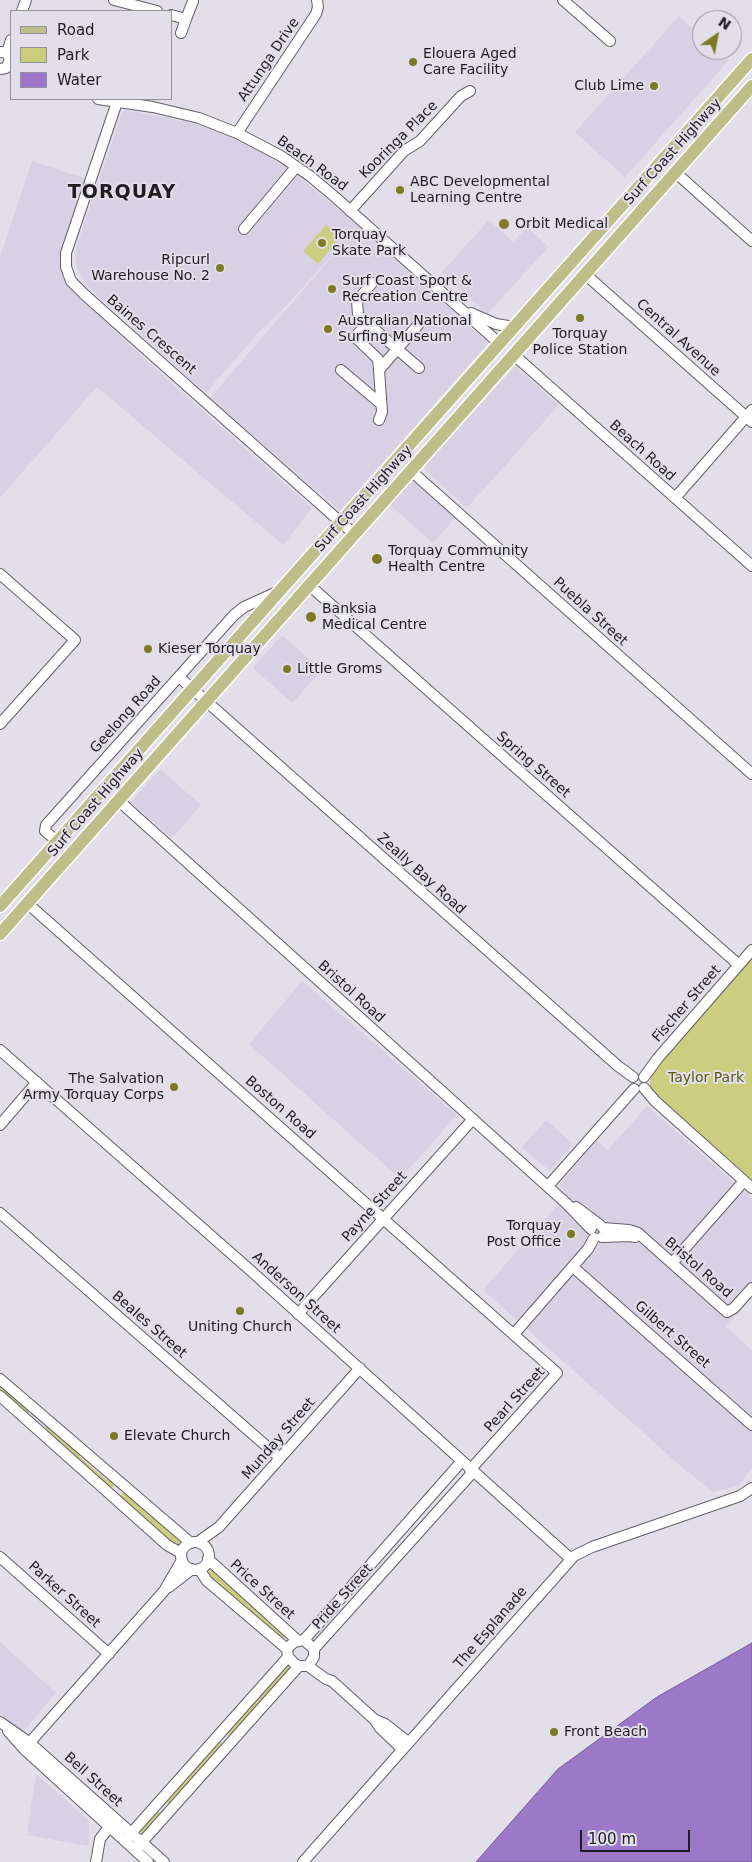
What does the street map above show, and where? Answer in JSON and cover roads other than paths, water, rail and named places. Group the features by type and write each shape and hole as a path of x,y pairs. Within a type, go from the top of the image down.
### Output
{"main road":[{"name":"Surf Coast Highway","path":"0,906 752,59"},
{"name":"Surf Coast Highway","path":"0,934 752,86"},
{"path":"500,344 514,355"},
{"path":"106,786 118,800"}],"street":[{"path":"114,0 153,10"},
{"name":"Attunga Drive","path":"236,132 316,14 317,0"},
{"path":"563,0 610,41"},
{"path":"181,33 193,1"},
{"path":"172,15 186,19"},
{"path":"7,67 10,60 3,52 10,42"},
{"name":"Kooringa Place","path":"350,211 404,151 420,141 461,96 470,91"},
{"name":"Beach Road","path":"104,100 168,110 199,118 236,132 267,148 296,167 350,211 500,344"},
{"name":"Baines Crescent","path":"117,102 66,253 66,267 71,281 354,534"},
{"path":"244,229 296,167"},
{"path":"675,172 752,241"},
{"name":"Central Avenue","path":"585,274 750,417"},
{"path":"372,283 357,301 358,315 419,368"},
{"name":"Beach Road","path":"451,301 483,319 505,327 514,327"},
{"path":"367,324 355,337 378,359 382,412 380,420"},
{"path":"379,370 418,325"},
{"name":"Beach Road","path":"514,355 752,566"},
{"path":"341,370 381,404"},
{"path":"675,498 750,417"},
{"name":"Puebla Street","path":"410,470 752,774"},
{"path":"0,574 75,640 2,716"},
{"name":"Spring Street","path":"308,585 738,965"},
{"name":"Geelong Road","path":"57,841 45,831 46,825 94,771 234,615 244,607 282,589"},
{"name":"Geelong Road","path":"179,677 192,689"},
{"name":"Zeally Bay Road","path":"192,689 603,1053 633,1077"},
{"name":"Geelong Road","path":"94,771 106,786"},
{"name":"Bristol Road","path":"118,800 598,1232 638,1238 652,1246 727,1312 734,1308 752,1288"},
{"name":"Boston Road","path":"27,903 514,1334"},
{"name":"Fischer Street","path":"644,1076 752,950"},
{"name":"Anderson Street","path":"0,1050 360,1368 461,1462 571,1559"},
{"path":"548,1186 639,1088 646,1084 644,1076 636,1075 631,1082 639,1088 655,1101 748,1185 672,1263"},
{"path":"0,1125 37,1082"},
{"name":"Payne Street","path":"298,1314 473,1119"},
{"name":"Beales Street","path":"0,1213 280,1458"},
{"path":"514,1334 588,1249 598,1232"},
{"name":"Gilbert Street","path":"573,1267 752,1425"},
{"name":"Pearl Street","path":"472,1471 557,1373 514,1334"},
{"name":"Munday Street","path":"194,1542 219,1527 360,1368"},
{"name":"Price Street","path":"0,1378 124,1485 194,1542 206,1547 208,1555 206,1563 195,1569"},
{"name":"Price Street","path":"0,1396 112,1497 182,1556 186,1566 195,1569 288,1653 309,1660 330,1675 332,1681 375,1720 380,1728 405,1745"},
{"path":"30,1424 40,1414"},
{"name":"Pride Street","path":"300,1640 461,1462"},
{"name":"Pride Street","path":"139,1846 309,1660 472,1471"},
{"path":"112,1497 124,1485"},
{"name":"The Esplanade","path":"303,1862 571,1559 592,1547 740,1496 752,1488"},
{"path":"430,1497 441,1507"},
{"name":"Munday Street","path":"208,1555 219,1527"},
{"path":"164,1591 182,1556 185,1546 194,1542"},
{"name":"Pride Street","path":"380,1552 392,1563"},
{"name":"Price Street","path":"208,1555 300,1640 309,1660"},
{"name":"Parker Street","path":"0,1557 109,1654"},
{"path":"27,1746 164,1591 195,1569"},
{"name":"Price Street","path":"288,1653 300,1640"},
{"path":"128,1837 219,1735 288,1653"},
{"name":"Bell Street","path":"0,1722 128,1837 164,1862"},
{"path":"219,1735 230,1745"},
{"name":"Bell Street","path":"27,1746 110,1826 128,1837"},
{"path":"158,1804 169,1814"},
{"path":"96,1862 99,1844 110,1826"},
{"name":"Bell Street","path":"139,1846 148,1862"}],"water":[{"path":"752,1643 752,1862 476,1862 558,1769 657,1697"}],"place":[{"name":"Elouera Aged Care Facility","path":"413,62"},
{"name":"Club Lime","path":"654,86"},
{"name":"ABC Developmental Learning Centre","path":"400,190"},
{"name":"Orbit Medical","path":"504,224"},
{"name":"Torquay Skate Park","path":"322,243"},
{"name":"Ripcurl Warehouse No. 2","path":"220,268"},
{"name":"Surf Coast Sport & Recreation Centre","path":"332,289"},
{"name":"Torquay Police Station","path":"580,318"},
{"name":"Australian National Surfing Museum","path":"328,329"},
{"name":"Torquay Community Health Centre","path":"377,559"},
{"name":"Banksia Medical Centre","path":"311,617"},
{"name":"Kieser Torquay","path":"148,649"},
{"name":"Little Groms","path":"287,669"},
{"name":"The Salvation Army Torquay Corps","path":"174,1087"},
{"name":"Torquay Post Office","path":"571,1234"},
{"name":"Uniting Church","path":"240,1311"},
{"name":"Elevate Church","path":"114,1436"},
{"name":"Front Beach","path":"554,1732"}],"district":[{"name":"TORQUAY","path":"122,193"}],"park label":[{"name":"Taylor Park","path":"706,1078"}]}
